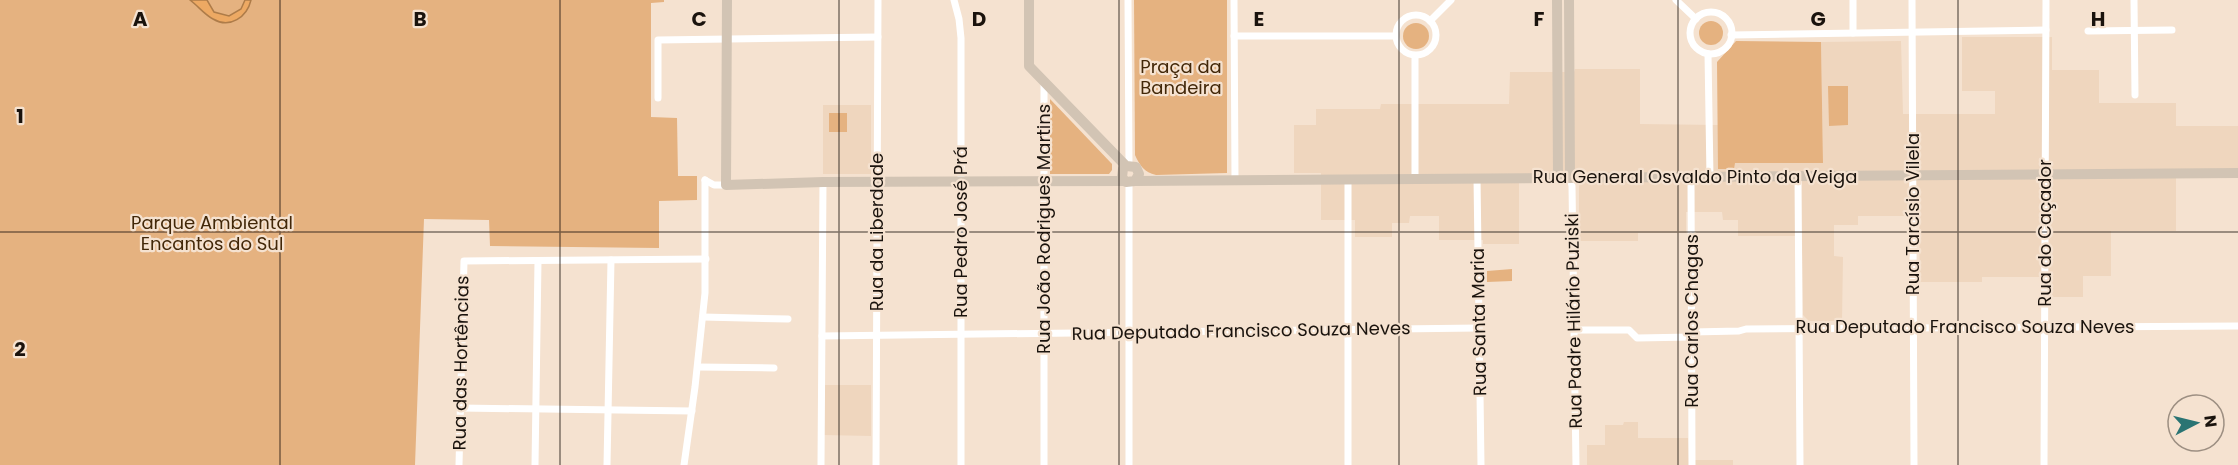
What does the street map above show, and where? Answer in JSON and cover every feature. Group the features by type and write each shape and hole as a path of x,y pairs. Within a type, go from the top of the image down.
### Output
{"street":[{"path":"726,185 727,0"},
{"name":"Rua da Liberdade","path":"876,465 878,0"},
{"name":"Rua Pedro José Prá","path":"954,0 960,28 961,465"},
{"name":"Rua João Rodrigues Martins","path":"1029,0 1029,66 1044,82 1044,465"},
{"path":"1128,0 1131,167"},
{"path":"1234,0 1235,180"},
{"path":"1430,21 1451,0"},
{"path":"1557,0 1558,178"},
{"path":"1569,0 1570,178"},
{"path":"1676,0 1696,19"},
{"path":"1853,0 1853,33"},
{"name":"Rua Tarcísio Vilela","path":"1912,0 1914,465"},
{"name":"Rua do Caçador","path":"2044,465 2046,0"},
{"path":"2134,0 2135,95"},
{"path":"1707,13 1719,14 1728,23 1731,35 1726,47 1715,54 1708,54 1697,49 1692,43 1690,31 1696,19 1707,13"},
{"path":"1419,15 1430,21 1436,32 1434,44 1426,53 1415,56 1401,50 1395,36 1398,25 1408,17 1419,15"},
{"path":"1731,35 2046,30"},
{"path":"2088,31 2172,30"},
{"path":"1234,36 1395,36"},
{"path":"658,98 658,40 878,37"},
{"path":"1708,54 1710,177"},
{"path":"1415,56 1415,179"},
{"path":"1044,82 1139,174 1129,182"},
{"path":"1131,167 1153,180"},
{"path":"1129,465 1129,182 1121,173 1131,167"},
{"name":"Rua General Osvaldo Pinto da Veiga","path":"705,191 705,180 714,185 726,185 823,182 1129,182 1153,180 2238,173"},
{"path":"1798,176 1800,465"},
{"name":"Rua Carlos Chagas","path":"1691,177 1692,465"},
{"name":"Rua Santa Maria","path":"1477,178 1481,465"},
{"name":"Rua Padre Hilário Puziski","path":"1570,178 1572,186 1576,465"},
{"path":"1348,179 1348,465"},
{"path":"821,465 823,182"},
{"path":"684,465 703,318 706,259 705,191 714,185"},
{"path":"535,465 538,261 706,259"},
{"path":"608,465 611,260"},
{"name":"Rua das Hortências","path":"459,465 464,261 538,261"},
{"path":"703,318 788,319"},
{"name":"Rua Deputado Francisco Souza Neves","path":"1574,330 1629,330 1637,338 1799,328 2238,326"},
{"name":"Rua Deputado Francisco Souza Neves","path":"822,336 1479,328"},
{"path":"698,367 774,368"},
{"path":"460,408 692,411"}],"shaded area":[{"path":"190,0 207,0 214,12 229,16 241,9 245,0 251,0 242,16 226,23 210,17"},
{"path":"1962,37 2052,37 2052,70 2099,70 2099,103 2176,103 2176,126 2238,126 2238,177 2176,177 2176,231 2111,231 2111,276 2083,276 2083,297 2052,297 2051,277 1982,277 1982,282 1920,282 1919,216 1858,216 1858,225 1834,225 1834,256 1843,257 1842,321 1809,321 1803,315 1802,236 1738,236 1738,220 1723,220 1722,212 1686,212 1686,233 1638,233 1638,241 1579,241 1579,183 1519,183 1519,244 1483,244 1483,240 1439,240 1439,216 1410,216 1409,223 1392,223 1392,237 1355,237 1355,220 1321,220 1321,173 1294,173 1294,125 1316,125 1316,109 1380,109 1381,104 1509,104 1510,72 1574,72 1575,69 1640,69 1640,124 1718,125 1718,168 1735,163 1823,163 1821,42 1901,41 1903,114 1995,114 1995,91 1962,91"},
{"path":"823,105 871,105 871,174 823,174"},
{"path":"824,385 871,385 871,436 824,435"},
{"path":"1624,422 1638,422 1638,438 1688,438 1689,460 1733,460 1733,465 1587,465 1587,445 1605,445 1605,425 1623,425"}],"green space":[{"name":"Parque Ambiental Encantos do Sul","path":"0,0 664,0 664,2 651,3 651,117 677,118 678,176 697,176 697,200 659,201 659,248 490,246 489,220 424,219 415,465 0,465"},
{"name":"Praça da Bandeira","path":"1134,0 1227,0 1227,173 1156,175 1145,170 1137,159 1135,155"},
{"path":"1711,21 1720,24 1723,33 1720,42 1711,45 1702,42 1699,33 1702,24"},
{"path":"1416,23 1425,27 1429,36 1425,45 1416,49 1407,45 1403,36 1407,27"},
{"path":"1736,41 1821,42 1823,163 1735,163 1734,169 1718,169 1717,62"},
{"path":"1828,86 1848,86 1848,125 1829,126"},
{"path":"1050,99 1112,164 1109,174 1050,174"},
{"path":"829,113 847,113 847,132 829,132"},
{"path":"1512,269 1512,281 1487,282 1487,271"}]}
